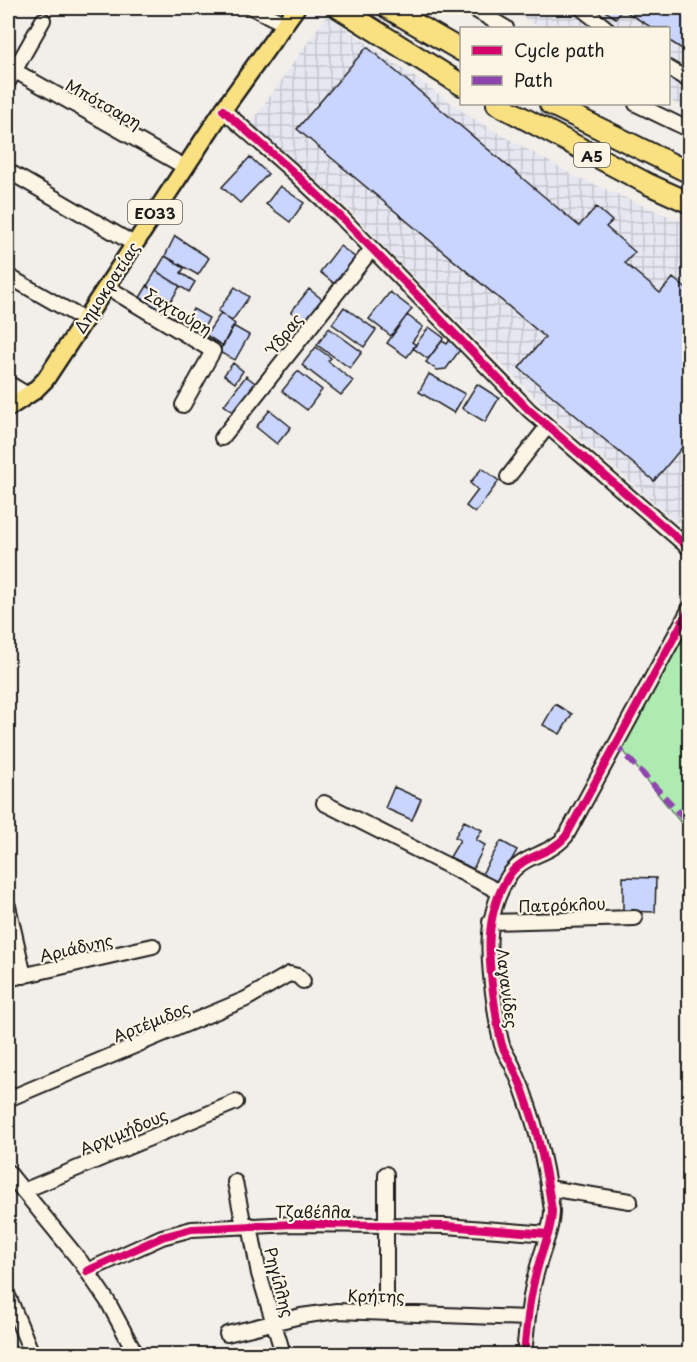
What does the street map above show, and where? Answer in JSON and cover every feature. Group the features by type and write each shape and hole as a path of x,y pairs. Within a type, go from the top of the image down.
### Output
{"highway":[{"path":"339,8 460,84"},
{"path":"388,8 460,50"},
{"name":"Α5","path":"499,105 648,184 690,203"},
{"name":"Α5","path":"552,105 690,173"}],"main road":[{"name":"Δημοκρατίας","path":"8,408 45,380 223,110 296,8"}],"street":[{"path":"253,8 285,24"},
{"path":"472,8 504,27"},
{"path":"581,8 605,27"},
{"path":"10,73 43,20"},
{"path":"670,69 690,81"},
{"name":"Μπότσαρη","path":"10,73 185,167"},
{"path":"641,105 690,130"},
{"path":"223,110 299,177 547,427 690,549"},
{"path":"8,171 134,244"},
{"name":"Ύδρας","path":"222,438 372,249"},
{"path":"8,276 85,320"},
{"name":"Σαχτούρη","path":"107,286 213,351 183,405"},
{"path":"8,383 28,395"},
{"path":"508,477 547,427"},
{"name":"Λαγανίδες","path":"524,1354 527,1318 536,1271 552,1214 530,1109 498,1028 488,942 490,922 500,892 517,866 528,858 552,848 566,836 690,608"},
{"path":"324,803 500,892"},
{"path":"8,906 24,976"},
{"name":"Πατρόκλου","path":"490,922 635,918"},
{"name":"Αριάδνης","path":"8,980 153,946"},
{"name":"Αρτέμιδος","path":"8,1099 246,999 289,974 298,976 303,981"},
{"name":"Αρχιμήδους","path":"23,1191 236,1102"},
{"path":"8,1172 87,1271 108,1302 136,1354"},
{"path":"386,1174 386,1311"},
{"name":"Ρηγίλλης","path":"235,1182 281,1347"},
{"path":"548,1188 630,1201"},
{"name":"Τζαβέλλα","path":"87,1271 142,1245 177,1232 247,1225 446,1226 548,1233"},
{"path":"9,1298 32,1354"},
{"name":"Κρήτης","path":"227,1334 274,1322 337,1311 386,1311 527,1318"}],"shaded area":[{"path":"507,8 689,8 689,110 670,100 670,27 539,27"},
{"path":"327,15 471,117 572,175 689,225 690,518 688,521 676,522 549,411 348,208 251,123"}],"green space":[{"path":"679,633 689,640 689,833 618,744"}],"building":[{"path":"600,8 690,8 690,54 670,41 670,27 650,27 622,9 616,18"},
{"path":"367,47 579,226 596,207 612,221 606,227 635,252 625,263 660,293 673,278 690,292 690,438 654,481 519,368 545,337 297,129"},
{"path":"250,157 268,174 240,203 222,187"},
{"path":"280,186 304,203 290,222 266,204"},
{"path":"175,236 209,258 198,275 165,256"},
{"path":"340,246 356,258 335,284 320,272"},
{"path":"165,256 184,268 181,273 195,282 189,292 156,271"},
{"path":"156,271 180,286 171,301 147,286"},
{"path":"147,286 171,301 162,315 138,301"},
{"path":"235,287 249,297 232,321 218,311"},
{"path":"309,289 323,300 306,324 291,312"},
{"path":"390,292 412,309 391,336 369,319"},
{"path":"344,307 376,330 364,347 332,324"},
{"path":"193,309 209,318 199,337 182,328"},
{"path":"221,313 235,324 223,346 206,335"},
{"path":"407,315 423,327 412,342 416,345 407,357 387,343"},
{"path":"233,326 249,335 235,360 219,352"},
{"path":"429,327 444,338 428,359 413,348"},
{"path":"329,328 362,352 350,368 317,345"},
{"path":"451,338 462,347 446,369 437,370 426,362 442,341 447,344"},
{"path":"316,347 331,358 328,361 353,381 341,395 302,365"},
{"path":"233,363 243,371 235,383 224,375"},
{"path":"298,371 322,390 307,410 282,391"},
{"path":"429,374 465,394 454,413 419,392"},
{"path":"246,376 259,386 237,415 224,405"},
{"path":"477,384 499,398 485,422 462,408"},
{"path":"270,410 291,427 277,444 256,427"},
{"path":"482,468 499,481 475,513 466,506 478,490 470,483"},
{"path":"555,704 572,714 560,734 543,725"},
{"path":"394,787 421,799 412,820 385,808"},
{"path":"464,821 482,830 476,840 485,845 473,869 450,857 460,840 455,837"},
{"path":"501,841 517,850 498,884 482,874"},
{"path":"623,877 656,878 655,912 623,911"}],"marked path":[{"path":"615,744 688,824"}],"cycle path":[{"path":"223,110 342,218 529,410 690,549"},
{"path":"524,1354 532,1291 549,1232 552,1210 543,1158 533,1120 499,1034 490,968 491,922 500,891 514,869 528,859 552,848 566,836 690,608"},
{"path":"87,1271 162,1237 192,1229 294,1224 386,1225 446,1226 548,1234"}]}
